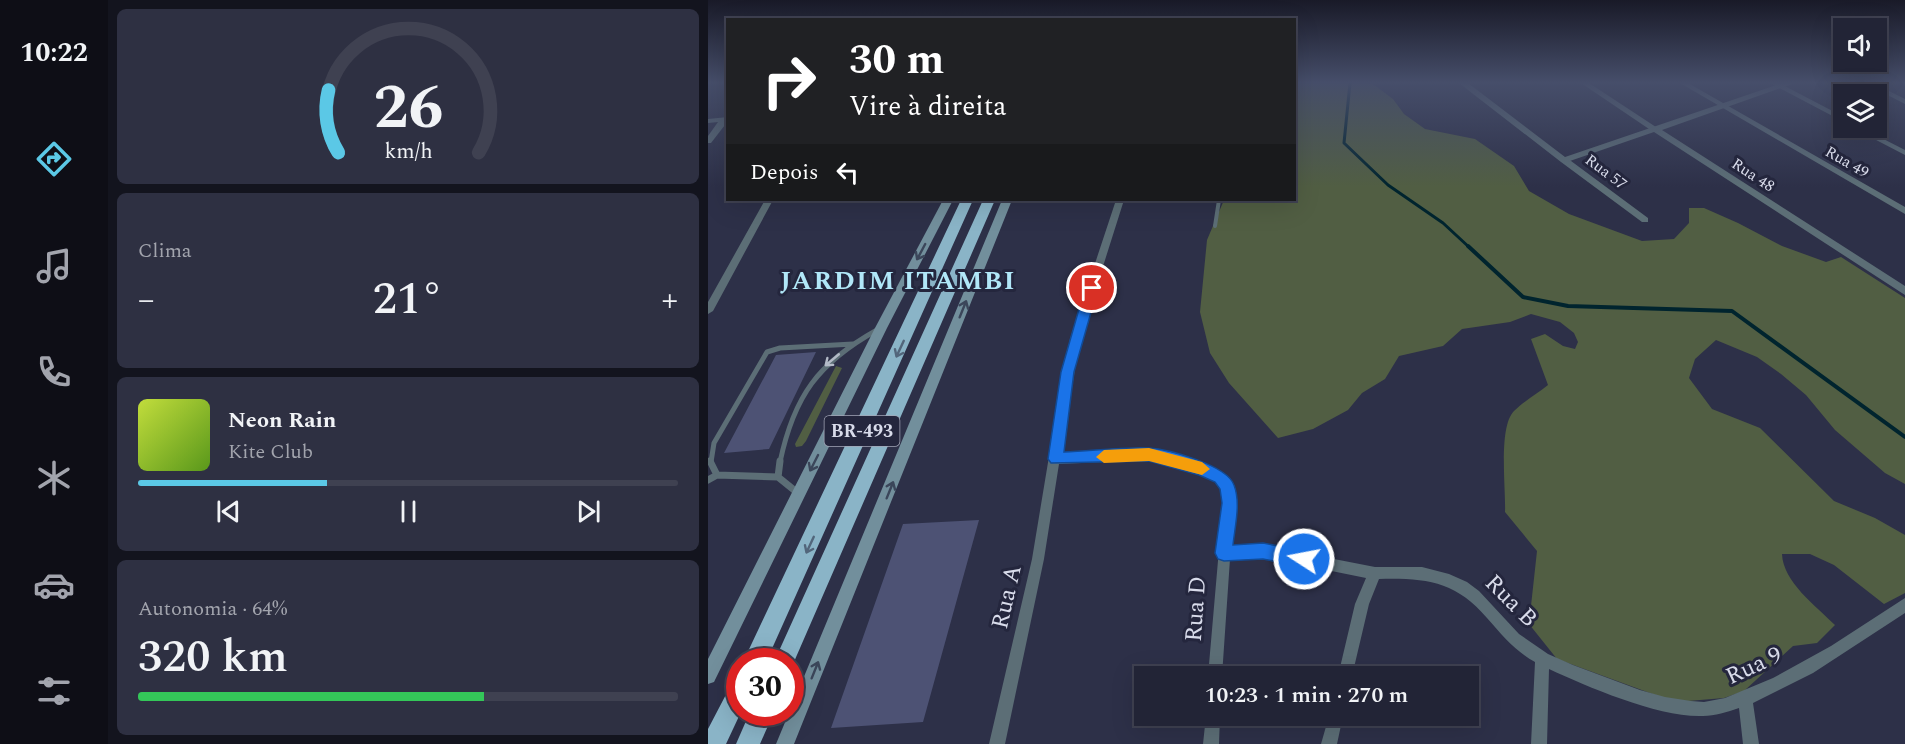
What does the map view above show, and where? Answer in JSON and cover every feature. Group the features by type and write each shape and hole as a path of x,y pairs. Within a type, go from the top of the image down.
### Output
{"highway":[{"name":"BR-493","path":"760,648 967,201"},
{"name":"BR-493","path":"791,648 864,484 929,328 989,201"},
{"path":"974,232 999,201"},
{"path":"713,744 726,718"},
{"path":"748,744 756,726"}],"main road":[{"name":"BR-493","path":"708,676 881,328 947,201"},
{"path":"785,744 1007,201"}],"street":[{"name":"Rua 57","path":"1509,118 1645,220"},
{"name":"Rua 48","path":"1638,118 1905,291"},
{"path":"1564,160 1688,118"},
{"name":"Rua 49","path":"1743,118 1905,211"},
{"path":"708,121 726,119"},
{"path":"708,141 726,119"},
{"path":"1876,138 1905,153"},
{"path":"708,311 769,201"},
{"name":"Rua A","path":"997,744 1038,559 1075,339 1120,201"},
{"path":"1056,459 1149,455 1202,469 1220,477 1227,487 1230,503 1224,553"},
{"name":"Rua D","path":"1216,666 1224,553 1263,551 1375,573"},
{"path":"1347,666 1362,604 1375,573"},
{"name":"Rua B","path":"1375,573 1428,574 1460,583 1477,597 1513,638 1542,657"},
{"name":"Rua 9","path":"1542,657 1616,688 1668,704 1705,709 1745,700 1857,638 1905,605"},
{"path":"1539,744 1542,657"},
{"path":"1745,700 1751,744"},
{"path":"1211,744 1212,726"},
{"path":"1329,744 1334,726"}],"lane":[{"path":"1215,226 1219,201"},
{"path":"778,477 781,449 803,397 819,370 853,344 881,328"},
{"path":"717,475 710,460 714,443 767,352 780,348 853,344"},
{"path":"708,480 717,475 778,477 799,494"}],"green space":[{"path":"1296,118 1409,118 1425,129 1475,139 1514,166 1529,191 1569,214 1642,241 1674,239 1689,223 1689,208 1704,208 1782,246 1826,262 1841,257 1905,298 1905,484 1885,473 1835,430 1806,395 1757,357 1716,340 1695,359 1689,378 1712,409 1760,428 1834,501 1875,518 1905,535 1905,593 1884,604 1834,565 1810,554 1782,554 1788,574 1794,584 1835,625 1817,643 1793,646 1744,691 1724,698 1669,700 1557,659 1529,624 1537,551 1505,512 1504,444 1509,419 1514,411 1548,385 1531,339 1545,334 1563,346 1575,349 1578,342 1574,333 1560,322 1531,314 1510,322 1462,329 1443,346 1399,356 1385,379 1362,393 1348,410 1313,429 1278,438 1229,383 1210,353 1200,312 1207,240 1224,201 1296,201"},
{"path":"836,366 842,368 806,441 802,446 796,447 795,444"}],"building":[{"path":"816,352 769,449 724,453 776,355"},
{"path":"979,520 923,722 831,728 903,524"}],"waterway":[{"path":"1347,118 1344,143 1388,185 1443,223 1470,248"},
{"path":"1468,246 1523,297 1568,306 1732,311 1905,437"}],"slow traffic":[{"path":"1104,457 1149,455 1164,457 1202,469"}],"district":[{"name":"JARDIM ITAMBI","path":"898,281"}],"route":[{"path":"1092,288 1075,339 1068,372 1057,437 1056,459 1149,455 1164,457 1202,469 1220,477 1226,483 1230,503 1224,553 1263,551 1304,559"}]}
